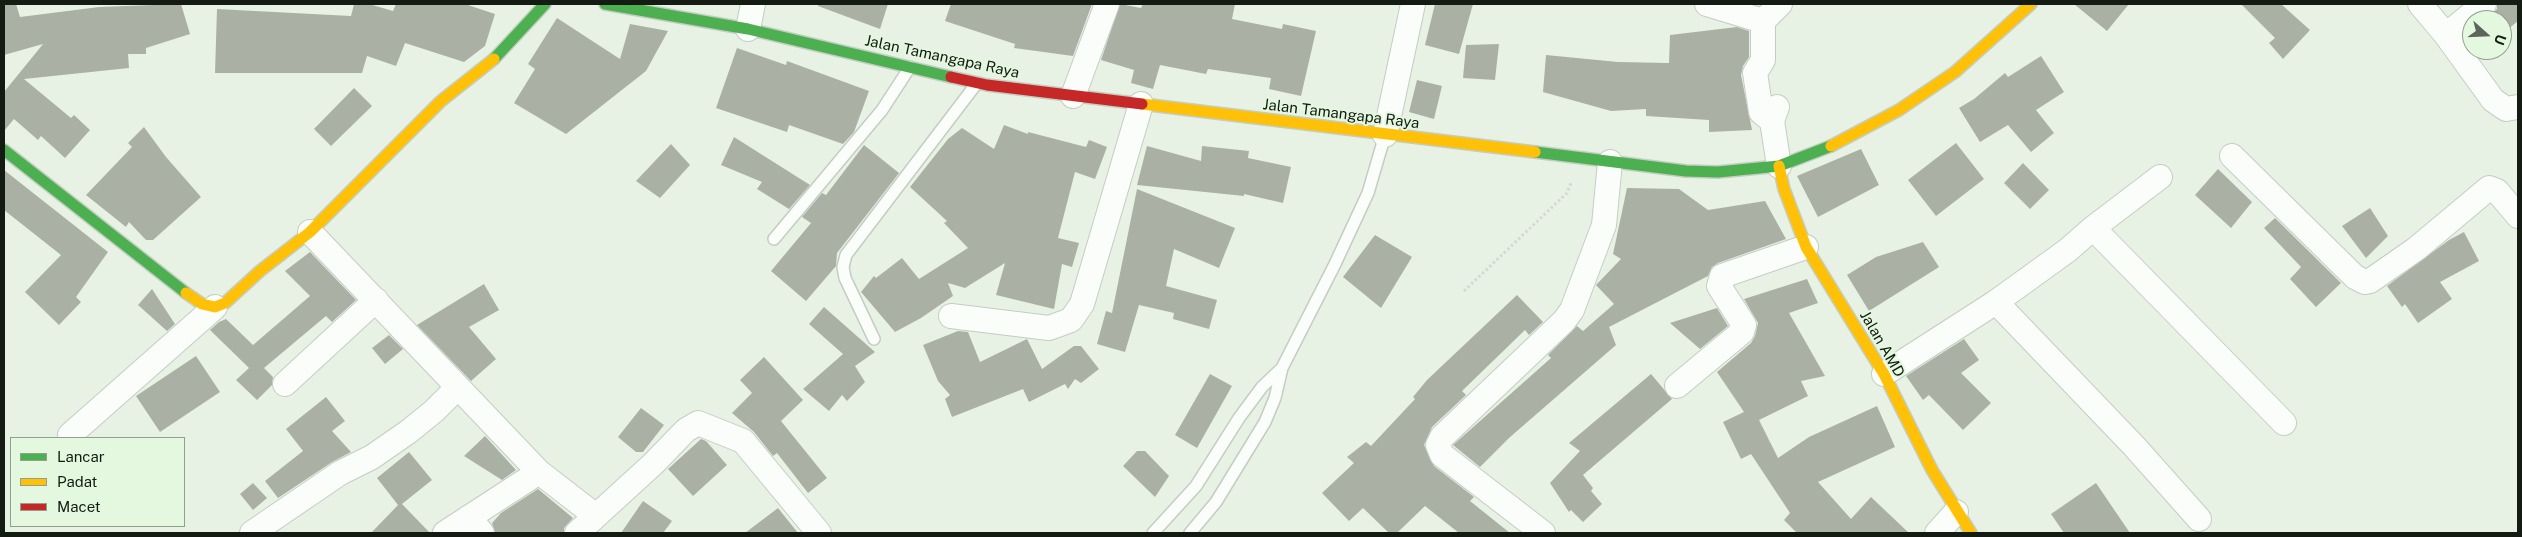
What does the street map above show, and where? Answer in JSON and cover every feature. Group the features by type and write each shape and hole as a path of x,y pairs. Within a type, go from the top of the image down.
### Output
{"main road":[{"path":"4,150 173,284 202,304 215,307 225,303 260,271 310,232 441,101 496,57 545,4"},
{"name":"Jalan Tamangapa Raya","path":"605,4 748,29 977,83 1686,172 1718,172 1779,166 1840,143 1899,110 1955,72 2032,4"},
{"name":"Jalan AMD","path":"1779,166 1784,189 1806,247 1884,374 1956,512 1971,533"}],"street":[{"path":"748,29 753,4"},
{"path":"1073,96 1107,4"},
{"path":"1385,135 1413,4"},
{"path":"1707,4 1763,21"},
{"path":"1779,166 1772,121 1777,109 1770,67 1763,60 1763,21 1780,4"},
{"path":"2420,4 2446,35 2493,100 2506,109 2518,107"},
{"path":"2446,35 2484,4"},
{"path":"951,316 1049,328 1071,320 1082,304 1140,104"},
{"path":"2232,156 2355,277 2365,282 2370,281 2416,249 2489,188 2497,191 2518,216"},
{"path":"1543,533 1442,455 1438,445 1442,437 1564,321 1572,310 1604,225 1610,162"},
{"path":"1884,374 1996,302 2068,250 2093,228 2160,177"},
{"path":"2093,228 2284,423"},
{"path":"310,232 539,472 596,516"},
{"path":"1677,386 1742,332 1744,325 1719,286 1722,276 1806,247"},
{"path":"285,384 376,300"},
{"path":"1996,302 2134,446 2198,519"},
{"path":"70,435 215,307"},
{"path":"252,533 340,473 372,457 408,432 434,411 458,387"},
{"path":"577,533 653,464 686,430 698,423 743,441 819,533"},
{"path":"445,533 475,525 539,472"},
{"path":"1937,533 1956,512"}],"lane":[{"path":"774,239 882,110 910,67"},
{"path":"874,339 845,278 843,267 846,254 977,83"},
{"path":"1190,533 1216,502 1265,422 1276,398 1282,368 1335,264 1368,193 1385,135"},
{"path":"1153,533 1196,486 1239,418 1262,387 1282,368"}],"path":[{"path":"1464,291 1566,193 1580,159"}],"building":[{"path":"4,4 16,4 20,17 99,7 181,4 190,34 146,48 146,54 128,54 129,68 24,79 71,118 74,115 90,130 65,158 41,136 38,140 14,119 4,131 4,92 43,44 4,55"},
{"path":"354,4 369,4 393,11 396,4 465,4 495,14 485,46 464,62 405,43 396,66 367,56 362,73 215,73 217,9 351,16"},
{"path":"818,4 888,4 880,29 818,6"},
{"path":"951,4 1092,4 1073,56 1014,48 1015,44 945,21"},
{"path":"1120,4 1141,8 1143,4 1235,4 1232,19 1282,29 1283,24 1316,31 1301,96 1269,89 1271,78 1208,69 1206,74 1160,65 1153,89 1131,83 1134,70 1101,60"},
{"path":"1435,4 1473,4 1459,54 1425,45"},
{"path":"2074,4 2129,4 2107,31"},
{"path":"2241,4 2281,4 2310,30 2283,59 2269,43 2275,38"},
{"path":"2497,4 2518,4 2518,21 2512,26 2512,10 2497,9"},
{"path":"557,18 620,59 630,24 668,31 646,71 566,134 514,103 535,69 528,64"},
{"path":"1737,27 1749,31 1749,57 1743,66 1741,75 1752,130 1709,132 1709,120 1646,116 1646,109 1611,111 1543,92 1546,55 1618,62 1669,63 1670,35"},
{"path":"1499,44 1495,80 1463,78 1466,45"},
{"path":"737,48 786,65 787,61 869,91 854,132 843,144 789,125 787,132 716,108"},
{"path":"2041,56 2064,92 2036,110 2054,133 2031,152 2008,125 1980,142 1959,108 1974,99 2005,73 2008,77"},
{"path":"1417,80 1442,86 1434,119 1409,112"},
{"path":"354,88 372,106 331,146 314,129"},
{"path":"1004,125 1028,134 1028,132 1086,147 1089,140 1107,147 1095,179 1075,172 1058,238 1079,243 1072,267 1062,264 1054,309 996,295 1005,263 965,288 948,283 953,296 921,318 895,332 861,292 874,276 876,278 902,258 919,279 968,248 944,223 947,221 910,187 948,139 962,128 994,149"},
{"path":"144,127 166,157 201,197 153,240 146,240 129,222 126,227 86,195 132,147 128,143"},
{"path":"734,137 810,185 789,209 757,189 762,182 721,165"},
{"path":"1956,143 1984,179 1936,216 1908,180"},
{"path":"671,144 690,165 660,198 636,181"},
{"path":"864,145 899,173 837,253 836,266 806,301 771,271 811,223 802,217 822,193 826,195"},
{"path":"1147,146 1201,161 1202,146 1249,151 1248,158 1291,167 1283,203 1244,194 1244,196 1137,185"},
{"path":"1861,149 1879,185 1818,217 1797,176"},
{"path":"2023,163 2049,190 2030,209 2004,183"},
{"path":"2218,169 2252,202 2231,228 2195,195"},
{"path":"4,170 108,252 76,297 81,302 59,325 25,292 61,255 4,210"},
{"path":"1627,188 1679,189 1708,210 1765,201 1786,239 1718,263 1712,267 1708,276 1609,327 1616,345 1509,438 1480,467 1453,445 1551,358 1548,355 1577,326 1583,331 1614,304 1596,285 1621,259 1613,254"},
{"path":"1137,189 1235,228 1219,268 1174,249 1166,286 1217,300 1209,329 1173,319 1174,313 1139,305 1125,352 1097,344 1106,311 1112,313"},
{"path":"2370,208 2388,236 2366,258 2342,226"},
{"path":"2275,218 2341,283 2316,307 2290,279 2301,267 2264,228"},
{"path":"2464,232 2479,261 2440,282 2452,299 2418,323 2405,304 2402,307 2387,286 2449,240"},
{"path":"1375,235 1412,257 1381,308 1343,277"},
{"path":"1923,242 1939,267 1869,311 1847,275 1876,257"},
{"path":"310,252 356,300 332,322 326,316 264,368 273,377 272,385 257,400 236,380 249,368 210,330 226,319 253,345 310,296 285,271"},
{"path":"1807,279 1818,303 1789,313 1825,376 1801,381 1808,396 1759,420 1778,458 1809,437 1877,406 1895,447 1818,482 1851,519 1871,497 1909,533 1797,533 1784,520 1790,513 1751,454 1741,459 1723,422 1744,412 1717,372 1751,343 1755,336 1758,323 1744,299"},
{"path":"484,284 499,310 469,327 496,359 471,381 417,325"},
{"path":"152,289 175,324 167,331 138,305"},
{"path":"1517,295 1543,322 1529,335 1525,330 1462,391 1466,395 1432,427 1424,445 1434,466 1474,497 1470,501 1510,533 1459,533 1425,506 1397,533 1389,533 1363,508 1349,521 1322,493 1354,463 1347,457 1366,442 1371,446 1415,399 1413,397 1427,380"},
{"path":"824,307 875,352 855,366 865,382 847,401 842,395 829,411 803,389 843,354 809,324"},
{"path":"1717,308 1728,326 1700,349 1670,323"},
{"path":"958,331 968,332 980,362 1027,339 1042,369 1074,346 1081,346 1099,369 1081,383 1075,379 1068,389 1065,384 1029,402 1023,389 952,417 945,399 950,395 938,381 923,345"},
{"path":"389,335 403,349 385,364 372,348"},
{"path":"1964,339 1979,360 1961,373 1991,403 1963,430 1929,395 1923,400 1906,376"},
{"path":"196,356 220,392 160,432 136,396"},
{"path":"764,357 803,400 781,421 827,478 808,493 777,453 773,456 754,432 732,413 752,393 740,380"},
{"path":"1210,374 1232,386 1197,448 1175,435"},
{"path":"1651,374 1672,399 1583,475 1593,488 1591,491 1602,504 1583,522 1571,510 1569,512 1550,483 1580,451 1569,443"},
{"path":"326,397 345,421 332,431 351,452 332,462 278,498 265,481 303,451 286,429"},
{"path":"641,408 664,425 643,452 636,452 618,437"},
{"path":"485,436 516,470 502,480 464,456"},
{"path":"701,439 706,441 727,465 693,496 668,469"},
{"path":"1137,451 1145,451 1169,476 1155,497 1123,466"},
{"path":"409,452 432,480 402,504 430,533 371,533 398,505 377,478"},
{"path":"253,483 267,498 253,510 240,494"},
{"path":"2096,483 2130,533 2064,533 2051,514"},
{"path":"538,489 573,518 564,528 564,533 495,533 492,523 501,513"},
{"path":"643,501 672,521 663,533 621,533"},
{"path":"778,508 798,533 745,533"}],"traffic: fast":[{"path":"494,59 545,4"},
{"path":"605,4 748,29 951,77"},
{"path":"1535,152 1686,171 1718,172 1779,166 1831,146"},
{"path":"4,150 186,293"}],"traffic: slow":[{"path":"1831,146 1899,110 1955,72 2031,4"},
{"path":"186,293 202,304 215,307 225,303 260,271 310,232 441,101 494,59"},
{"path":"1142,104 1535,152"},
{"path":"1779,166 1784,189 1806,247 1884,374 1932,470 1971,533"}],"traffic: jam":[{"path":"951,77 987,85 1142,104"}]}
